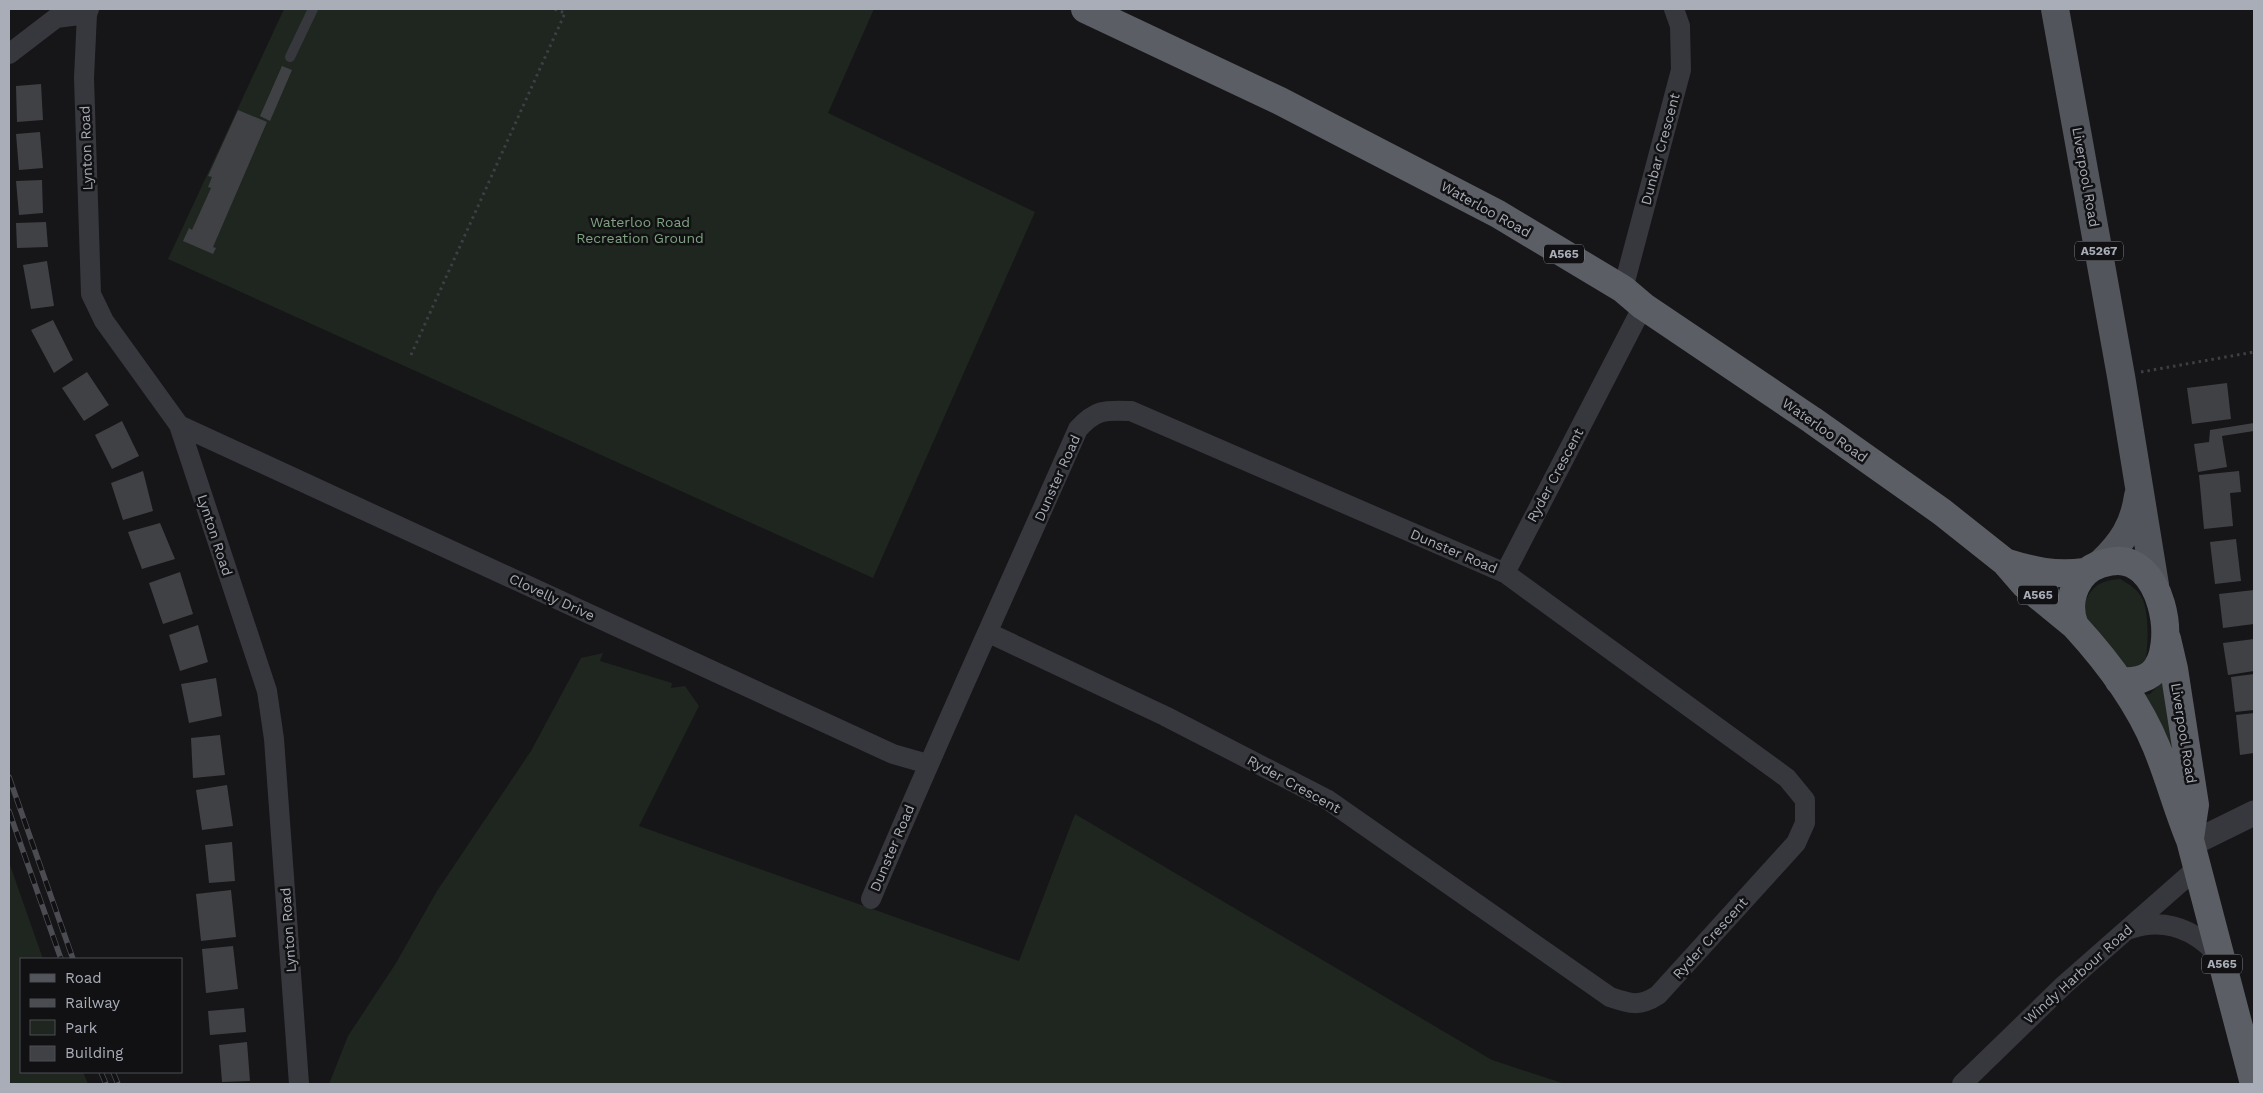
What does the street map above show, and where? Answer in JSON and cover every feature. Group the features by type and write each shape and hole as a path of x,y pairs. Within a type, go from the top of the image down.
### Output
{"highway":[{"name":"Waterloo Road","path":"1086,9 1280,101 1498,214 1623,289 1643,306 1812,420 1942,512 2005,562 2025,585 2075,626"},
{"name":"A565","path":"2114,560 2128,562 2148,574 2155,585 2164,628 2163,654 2159,665 2152,674 2143,679 2132,682 2119,681 2075,626 2071,616 2072,595 2093,568 2114,560"},
{"name":"Waterloo Road","path":"2005,562 2045,573 2062,575 2093,568"},
{"name":"Liverpool Road","path":"2164,628 2174,669 2195,805 2193,851"},
{"name":"Liverpool Road","path":"2119,681 2143,718 2156,745 2176,808 2193,851 2254,1084"}],"main road":[{"name":"Liverpool Road","path":"2055,9 2121,376 2155,585"},
{"name":"Liverpool Road","path":"2093,568 2127,533 2136,510 2139,494"}],"street":[{"name":"Dunbar Crescent","path":"1623,289 1681,70 1680,26 1674,9"},
{"path":"9,54 56,18 88,11"},
{"name":"Lynton Road","path":"88,11 84,78 91,294 104,320 179,425 268,691 274,739 299,1084"},
{"name":"Ryder Crescent","path":"989,633 1165,716 1328,800 1610,997 1628,1004 1647,1003 1658,995 1796,843 1805,823 1805,800 1787,778 1505,573 1643,306"},
{"name":"Dunster Road","path":"871,899 928,764 989,633 1078,429 1090,416 1108,410 1131,411 1505,573"},
{"name":"Clovelly Drive","path":"179,425 884,750 928,764"},
{"path":"2193,851 2254,814"},
{"name":"Windy Harbour Road","path":"1962,1084 2024,1022 2128,930 2193,851"},
{"path":"2128,930 2152,923 2170,924 2200,938 2219,956"}],"lane":[{"path":"290,57 314,9"}],"path":[{"path":"410,355 565,13 554,9"},
{"path":"2121,376 2254,352"}],"green space":[{"name":"Waterloo Road Recreation Ground","path":"284,9 874,9 828,113 1035,212 873,578 168,259"},
{"path":"2120,579 2139,593 2145,606 2147,621 2146,659 2137,668 2130,670 2095,640 2082,607 2096,586 2106,581"},
{"path":"603,653 600,661 672,683 671,688 685,686 699,706 639,826 1019,961 1075,814 1492,1060 1565,1084 329,1084 348,1036 396,963 437,891 531,751 581,658"},
{"path":"2167,677 2181,774 2138,695 2150,694"},
{"path":"9,862 43,958 20,958 20,1073 83,1073 88,1084 9,1084"}],"building":[{"path":"282,66 292,70 270,121 260,116"},
{"path":"41,84 43,120 17,122 16,86"},
{"path":"238,110 267,122 213,247 216,248 213,254 183,241 189,228 192,230 211,188 208,187 212,177 208,176"},
{"path":"40,132 43,168 19,170 16,134"},
{"path":"42,180 43,213 19,215 16,181"},
{"path":"46,222 48,247 17,248 16,223"},
{"path":"47,261 54,306 31,309 23,265"},
{"path":"53,320 73,360 54,373 31,330"},
{"path":"87,372 109,405 84,421 62,388"},
{"path":"2227,383 2231,419 2192,424 2187,388"},
{"path":"122,421 139,456 112,469 95,435"},
{"path":"2254,423 2254,431 2222,436 2227,467 2198,472 2194,444 2209,442 2210,430"},
{"path":"143,471 153,511 123,520 111,483"},
{"path":"2239,471 2241,492 2230,493 2233,526 2204,529 2199,475"},
{"path":"160,523 175,559 142,569 128,532"},
{"path":"2236,539 2241,581 2215,584 2210,542"},
{"path":"180,572 193,614 163,624 149,583"},
{"path":"2254,590 2254,624 2223,628 2219,594"},
{"path":"198,625 208,662 180,671 169,635"},
{"path":"2254,639 2254,671 2228,675 2223,643"},
{"path":"2254,674 2254,710 2235,712 2231,677"},
{"path":"216,678 222,716 189,723 181,684"},
{"path":"2254,713 2254,753 2240,755 2236,715"},
{"path":"220,735 225,775 193,778 191,738"},
{"path":"227,785 233,826 202,830 196,790"},
{"path":"232,842 235,881 209,883 205,845"},
{"path":"231,890 236,937 201,941 196,894"},
{"path":"233,946 238,989 206,993 202,949"},
{"path":"244,1008 246,1032 210,1035 208,1011"},
{"path":"247,1042 250,1081 222,1082 219,1045"}],"railway":[{"path":"9,777 73,958"},
{"path":"9,811 61,958"},
{"path":"101,1073 106,1084"},
{"path":"113,1073 118,1084"}]}
